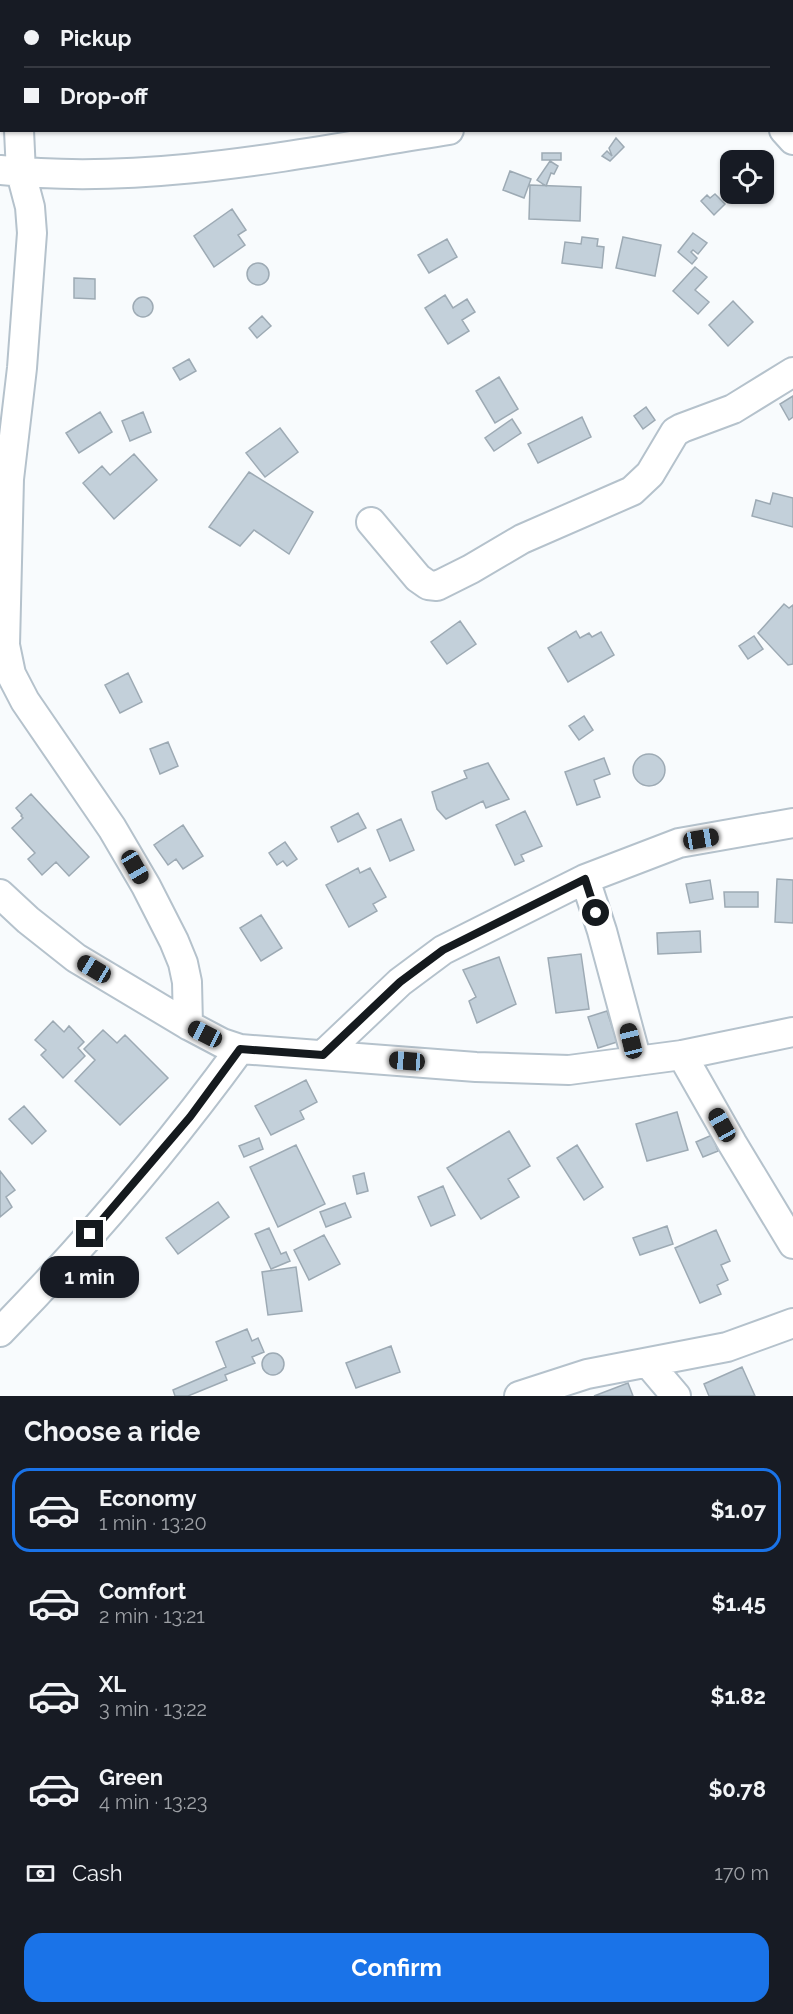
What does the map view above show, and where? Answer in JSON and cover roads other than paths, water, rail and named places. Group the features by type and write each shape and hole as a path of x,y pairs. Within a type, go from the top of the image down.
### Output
{"street":[{"path":"19,132 11,172 30,207 32,232 22,368 4,488 5,645 11,674 24,701 112,828 146,886 169,932 183,963 187,982 188,1025"},
{"path":"11,172 85,175 213,166 436,132"},
{"path":"371,522 418,579 428,585 437,586 522,539 632,490 650,474 675,432 733,409 793,372"},
{"path":"323,1055 400,982 443,950 585,879 678,843 793,823"},
{"path":"585,879 602,930 636,1061"},
{"path":"0,894 28,921 76,958 188,1025 222,1043 240,1049 476,1067 569,1070 682,1055 793,1032"},
{"path":"0,912 28,921"},
{"path":"0,1332 49,1282 190,1117 240,1049"},
{"path":"682,1055 793,1244"},
{"path":"519,1396 587,1374 728,1347 793,1323"},
{"path":"648,1363 676,1396"}]}
